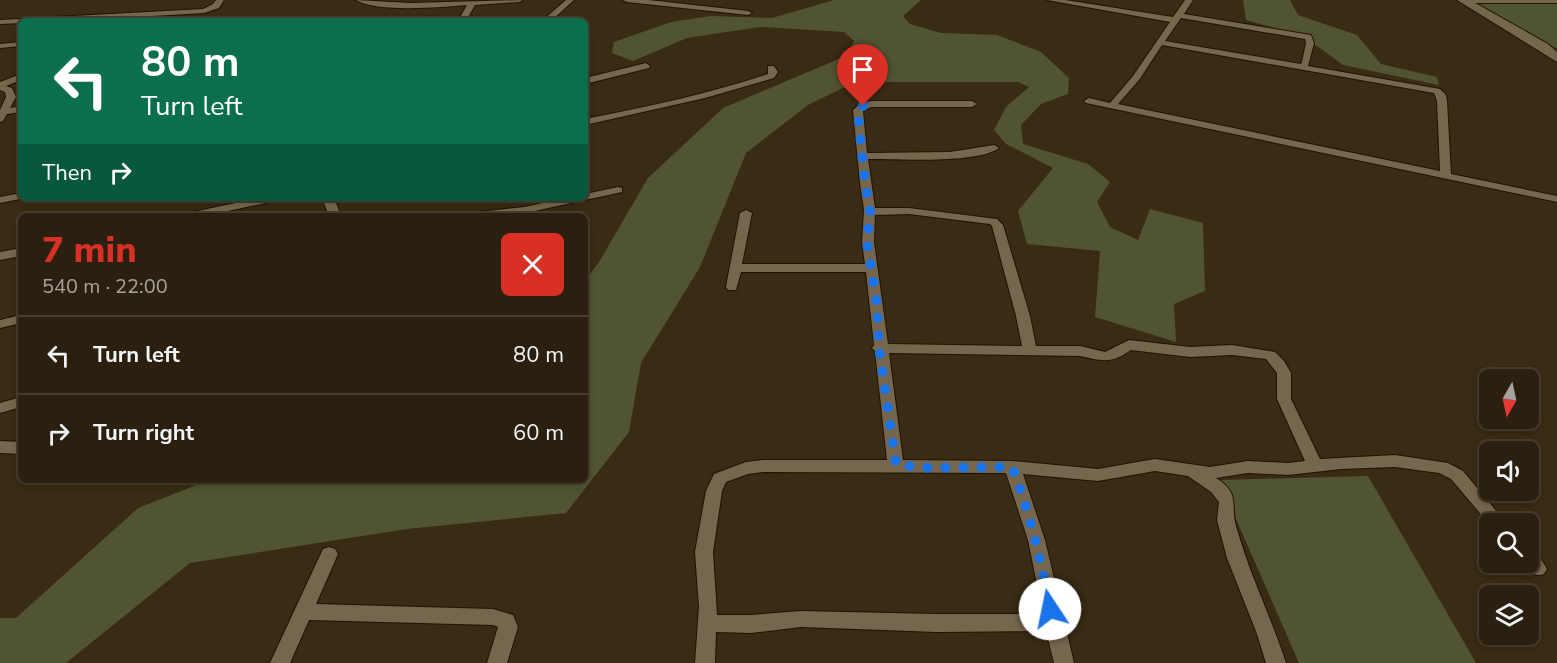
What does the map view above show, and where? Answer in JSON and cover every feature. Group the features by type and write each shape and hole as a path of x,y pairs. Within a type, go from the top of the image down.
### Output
{"street":[{"path":"77,18 204,11 216,6 220,0"},
{"path":"360,0 364,3 387,4 519,0"},
{"path":"549,18 570,0"},
{"path":"627,0 748,13"},
{"path":"1051,0 1094,3 1305,36 1310,40 1306,64"},
{"path":"1112,106 1136,78 1189,0"},
{"path":"1463,1 1557,1"},
{"path":"1463,1 1544,47 1557,58"},
{"path":"464,18 472,2"},
{"path":"0,22 18,21"},
{"path":"1159,42 1306,64 1323,70 1429,89 1440,93 1446,176"},
{"path":"0,46 18,44"},
{"path":"588,80 646,66"},
{"path":"588,121 729,91 771,76 774,72 771,68"},
{"path":"0,86 18,78"},
{"path":"0,86 11,92 2,115"},
{"path":"1089,101 1557,198"},
{"path":"896,465 879,348 877,304 867,242 870,212 858,110 863,106 972,104"},
{"path":"2,115 18,110"},
{"path":"862,156 957,154 985,152 994,148"},
{"path":"588,196 618,190"},
{"path":"0,200 18,197"},
{"path":"202,213 260,201"},
{"path":"498,213 567,201"},
{"path":"870,212 909,211 993,221 997,225 1023,316 1030,351"},
{"path":"732,287 746,213"},
{"path":"0,256 18,253"},
{"path":"735,268 872,268"},
{"path":"0,324 18,320"},
{"path":"879,348 1080,351 1104,357 1114,355 1129,345 1190,352 1232,350 1270,355 1284,373 1284,399 1315,465"},
{"path":"0,408 18,403"},
{"path":"0,447 18,448"},
{"path":"705,663 707,623 704,552 714,491 720,478 746,468 896,465 930,468 1012,467 1098,475 1155,465 1210,474 1248,467 1288,469 1315,465 1395,461 1442,467 1465,482 1491,513"},
{"path":"1012,467 1022,491 1039,552 1064,663"},
{"path":"1194,473 1217,487 1227,501 1226,520 1236,558 1267,634 1276,663"},
{"path":"280,663 305,612 329,554"},
{"path":"305,612 493,617 506,621 508,627 497,663"},
{"path":"707,623 751,624 801,619 937,624 1053,622"}],"green space":[{"path":"834,0 921,0 903,16 910,24 941,33 997,35 1041,52 1069,78 1068,94 1041,104 1021,125 1023,144 1088,164 1110,182 1097,202 1110,227 1138,240 1150,209 1203,223 1205,291 1174,304 1176,342 1095,317 1100,251 1027,244 1018,211 1053,168 1006,144 994,130 1006,107 1029,87 1018,82 855,82 808,105 746,153 700,267 641,363 629,432 566,513 407,529 190,563 66,663 0,663 0,618 16,618 138,508 201,483 588,483 588,277 648,178 723,108 848,55 854,41 844,32 760,27 687,38 633,61 612,53 614,42 671,22 711,16 772,18"},
{"path":"1243,0 1290,0 1298,15 1357,35 1381,64 1437,77 1439,85 1343,65 1296,34 1246,20"},
{"path":"1467,0 1557,0 1557,49 1546,43"},
{"path":"1368,476 1476,663 1299,663 1219,480"}],"route":[{"path":"863,106 858,110 858,115 870,210 867,242 877,304 879,348 896,465 930,468 1012,467 1022,491 1039,552 1050,609"}]}
